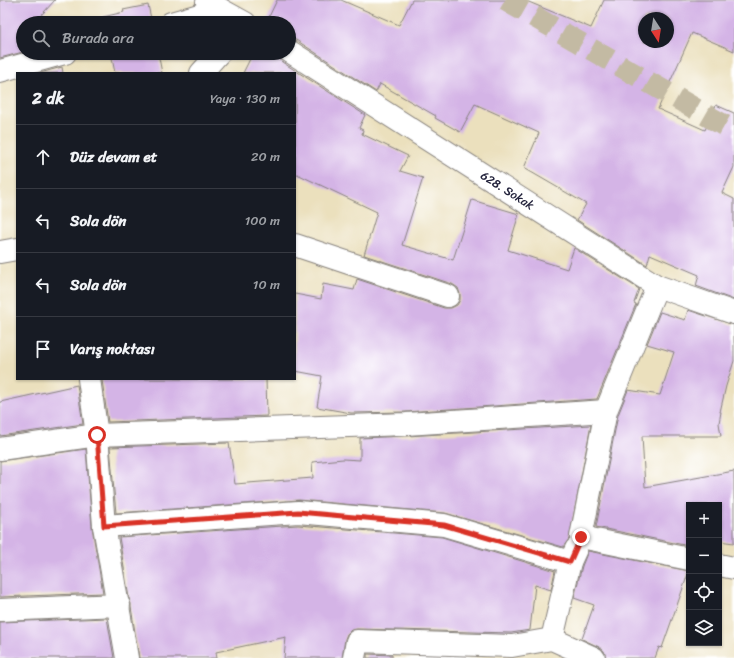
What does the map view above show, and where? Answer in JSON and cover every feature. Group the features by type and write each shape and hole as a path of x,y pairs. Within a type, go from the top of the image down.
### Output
{"street":[{"path":"187,16 212,5 232,16"},
{"name":"628. Sokak","path":"296,55 657,286 734,313"},
{"path":"0,71 40,60"},
{"path":"202,72 213,60"},
{"path":"296,246 448,296"},
{"path":"0,252 16,249"},
{"path":"552,639 570,562 581,537 606,410 657,286"},
{"path":"89,380 97,435 104,526 119,605 127,658"},
{"path":"0,449 97,435 406,424 606,410"},
{"path":"104,526 298,512 444,525 570,562"},
{"path":"581,537 686,558"},
{"path":"722,566 734,568"},
{"path":"0,610 119,605"},
{"path":"354,658 357,641 512,646 552,639 594,658"}],"building":[{"path":"0,0 55,0 40,16 16,16 16,54 0,58"},
{"path":"277,0 341,0 399,25 412,0 524,0 591,28 604,0 734,0 734,51 692,33 658,109 705,130 716,105 734,113 734,167 722,193 734,199 734,300 696,286 699,275 650,254 647,265 577,220 586,204 524,168 539,133 475,104 460,132 435,118 436,116 380,84 376,92 296,40 296,16 269,16"},
{"path":"148,5 150,16 107,16 124,12 123,10"},
{"path":"112,60 159,60 162,72 115,72"},
{"path":"250,60 280,60 365,115 359,128 363,130 362,134 408,156 400,171 423,178 402,245 453,260 472,200 519,214 508,250 567,269 574,248 639,289 634,303 636,304 597,399 405,412 351,413 317,407 322,376 296,371 296,294 321,299 323,284 354,290 357,279 444,308 451,308 457,305 460,300 460,294 458,288 452,284 364,255 377,212 296,173 296,72 244,72"},
{"path":"62,67 63,72 44,72"},
{"path":"688,310 734,325 734,361 720,412 719,423 721,436 642,436 645,487 734,471 734,543 722,541 722,502 686,502 686,545 596,527 618,415 628,390 660,395 674,352 647,344 660,312 685,320"},
{"path":"102,380 266,380 267,416 108,422"},
{"path":"77,385 83,424 0,436 0,402"},
{"path":"591,425 569,539 563,547 445,513 299,500 116,513 110,447 229,443 235,484 313,478 312,462 343,459 360,460 360,438"},
{"path":"86,449 92,527 103,593 0,597 0,461"},
{"path":"298,525 442,537 555,571 551,590 535,585 530,630 511,633 357,629 351,630 347,634 342,658 284,658 286,637 216,652 217,658 139,658 119,537"},
{"path":"588,551 686,570 686,580 662,648 659,647 655,658 606,658 604,651 599,647 582,639 594,605 574,598 582,566"},
{"path":"107,618 114,658 0,658 0,622"},
{"path":"367,654 392,655 392,658 367,658"}],"tunnel":[{"path":"505,0 734,131"}],"route":[{"path":"97,435 104,526 298,512 444,525 570,562 581,537"}]}
